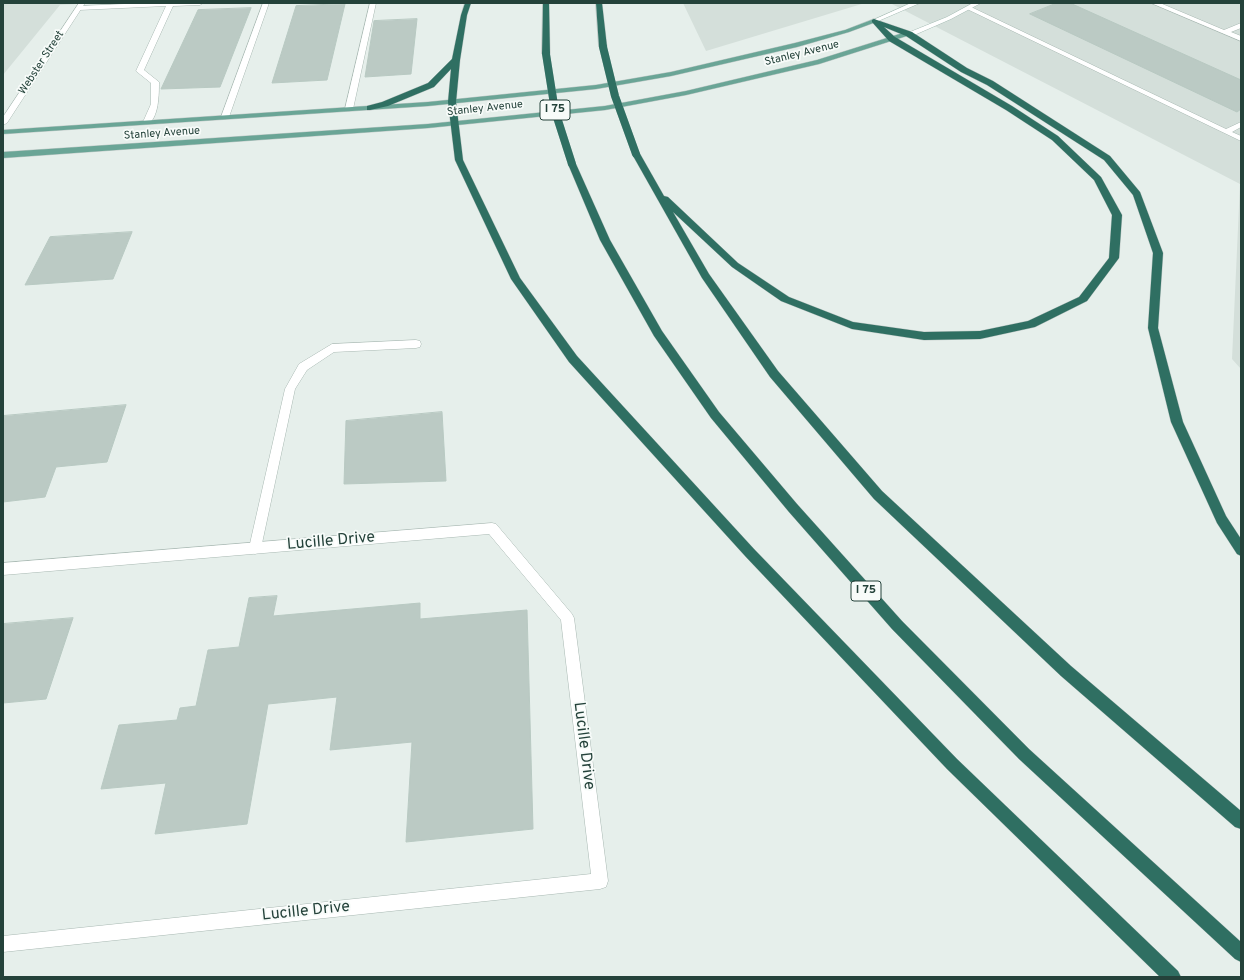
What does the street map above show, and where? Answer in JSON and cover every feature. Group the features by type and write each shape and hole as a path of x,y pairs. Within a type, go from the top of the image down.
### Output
{"highway":[{"path":"468,3 464,16 456,60 452,102 459,160 516,279 573,359 750,553 952,764 1172,977"},
{"name":"I 75","path":"546,3 546,54 555,111 572,164 605,240 658,333 715,415 793,508 897,625 1024,754 1241,953"},
{"path":"599,3 603,47 615,96 636,154 705,276 774,374 878,495 1066,671 1241,821"},
{"path":"656,190 741,270 785,299 852,325 924,336 980,335 1031,324 1083,299 1114,258 1118,215 1098,179 1055,138 1009,108 892,39 874,21"},
{"path":"874,21 909,34 964,70 990,83 1107,158 1137,194 1158,253 1153,328 1177,422 1221,519 1241,550"},
{"path":"370,108 385,104 431,84 456,60"}],"main road":[{"name":"Stanley Avenue","path":"3,132 452,102 596,87 671,74 797,45 847,31 874,21"},
{"name":"Stanley Avenue","path":"3,155 454,124 605,108 686,93 819,62 909,34"}],"street":[{"path":"80,5 200,3"},
{"path":"225,117 266,3"},
{"path":"349,109 372,3"},
{"name":"Stanley Avenue","path":"874,21 917,3"},
{"name":"Stanley Avenue","path":"909,34 978,3"},
{"path":"1154,3 1241,39"},
{"path":"147,122 155,104 155,82 140,71 170,4"},
{"name":"Webster Street","path":"3,123 80,5"},
{"path":"968,8 1241,139"},
{"path":"1225,32 1241,25"},
{"path":"1226,132 1241,124"},
{"path":"255,548 290,389 303,367 332,348 416,344"},
{"name":"Lucille Drive","path":"3,570 492,528 567,618 600,881 3,944"}],"shaded area":[{"path":"3,3 95,3 60,5 3,75"},
{"path":"683,3 865,3 706,51"},
{"path":"890,3 1241,3 1241,369 1232,359 1240,184"}],"building":[{"path":"1057,3 1070,3 1241,80 1241,109 1237,112 1030,14"},
{"path":"345,4 327,80 272,83 296,6"},
{"path":"251,8 220,87 161,89 198,10"},
{"path":"417,19 411,74 365,77 374,21"},
{"path":"132,232 113,279 25,285 50,237"},
{"path":"126,405 107,462 56,467 45,497 3,502 3,416"},
{"path":"442,412 446,481 344,484 346,421"},
{"path":"277,596 273,616 420,603 420,619 527,610 533,829 406,842 412,742 330,750 337,697 268,704 247,824 155,834 166,783 101,789 119,725 177,720 180,708 196,706 208,650 239,647 249,598"},
{"path":"73,618 46,699 3,703 3,624"}]}
